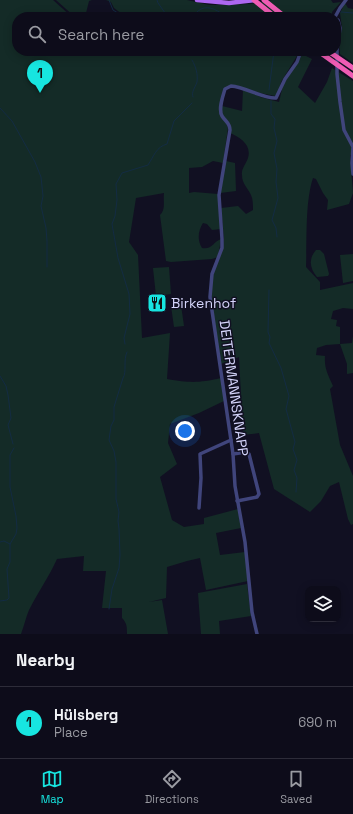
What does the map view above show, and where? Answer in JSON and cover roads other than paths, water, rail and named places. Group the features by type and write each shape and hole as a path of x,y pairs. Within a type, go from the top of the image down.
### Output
{"highway":[{"path":"254,0 269,12"},
{"path":"264,0 279,12"},
{"path":"325,56 353,76"},
{"path":"335,56 353,68"}],"main road":[{"path":"197,0 229,3 254,0"}],"street":[{"path":"338,12 346,0"},
{"name":"DEITERMANNSKNAPP","path":"257,634 252,612 245,542 237,501 233,454 210,297 212,274 222,248 219,195 230,130 229,124 221,114 220,108 226,89 231,86 271,98 276,98 285,79 297,62 299,56"},
{"path":"337,56 337,74 344,130 353,147 353,174"},
{"path":"199,508 201,478 200,454 231,440"},
{"path":"233,454 246,452 249,454 259,494 257,497 237,501"}],"waterway":[{"path":"109,0 113,10 116,12"},
{"path":"157,0 164,12"},
{"path":"197,12 204,8 211,8 218,12"},
{"path":"341,12 353,13"},
{"path":"269,90 273,56"},
{"path":"192,60 196,68 197,76 197,82 192,93 193,97"},
{"path":"271,101 271,114 275,119 274,128 277,141 274,153 277,169 276,182 278,198 272,220 276,228 277,237"},
{"path":"125,344 124,338 130,314 129,294 118,258 112,224 115,216 117,200 116,184 122,173 148,165 160,147 167,144 174,121 192,103"},
{"path":"0,108 12,121 35,162 41,177 43,196 41,206 46,228 47,267"},
{"path":"269,290 269,343 281,368 289,396 286,409 295,442 293,449 297,460 294,470 297,478 296,492"},
{"path":"109,609 112,589 119,568 120,555 118,521 119,512 116,499 116,462 114,451 109,440 111,426 114,420 114,407 124,375 127,352"},
{"path":"0,376 6,386 8,395 11,418 8,425 13,444"},
{"path":"0,601 7,600 9,598 7,569 10,562 10,544 16,534 17,528 10,487 10,455 14,448"},
{"path":"0,542 4,541 10,544"}],"place":[{"name":"Hülsberg","path":"40,93"},
{"name":"Birkenhof","path":"157,303"}]}
